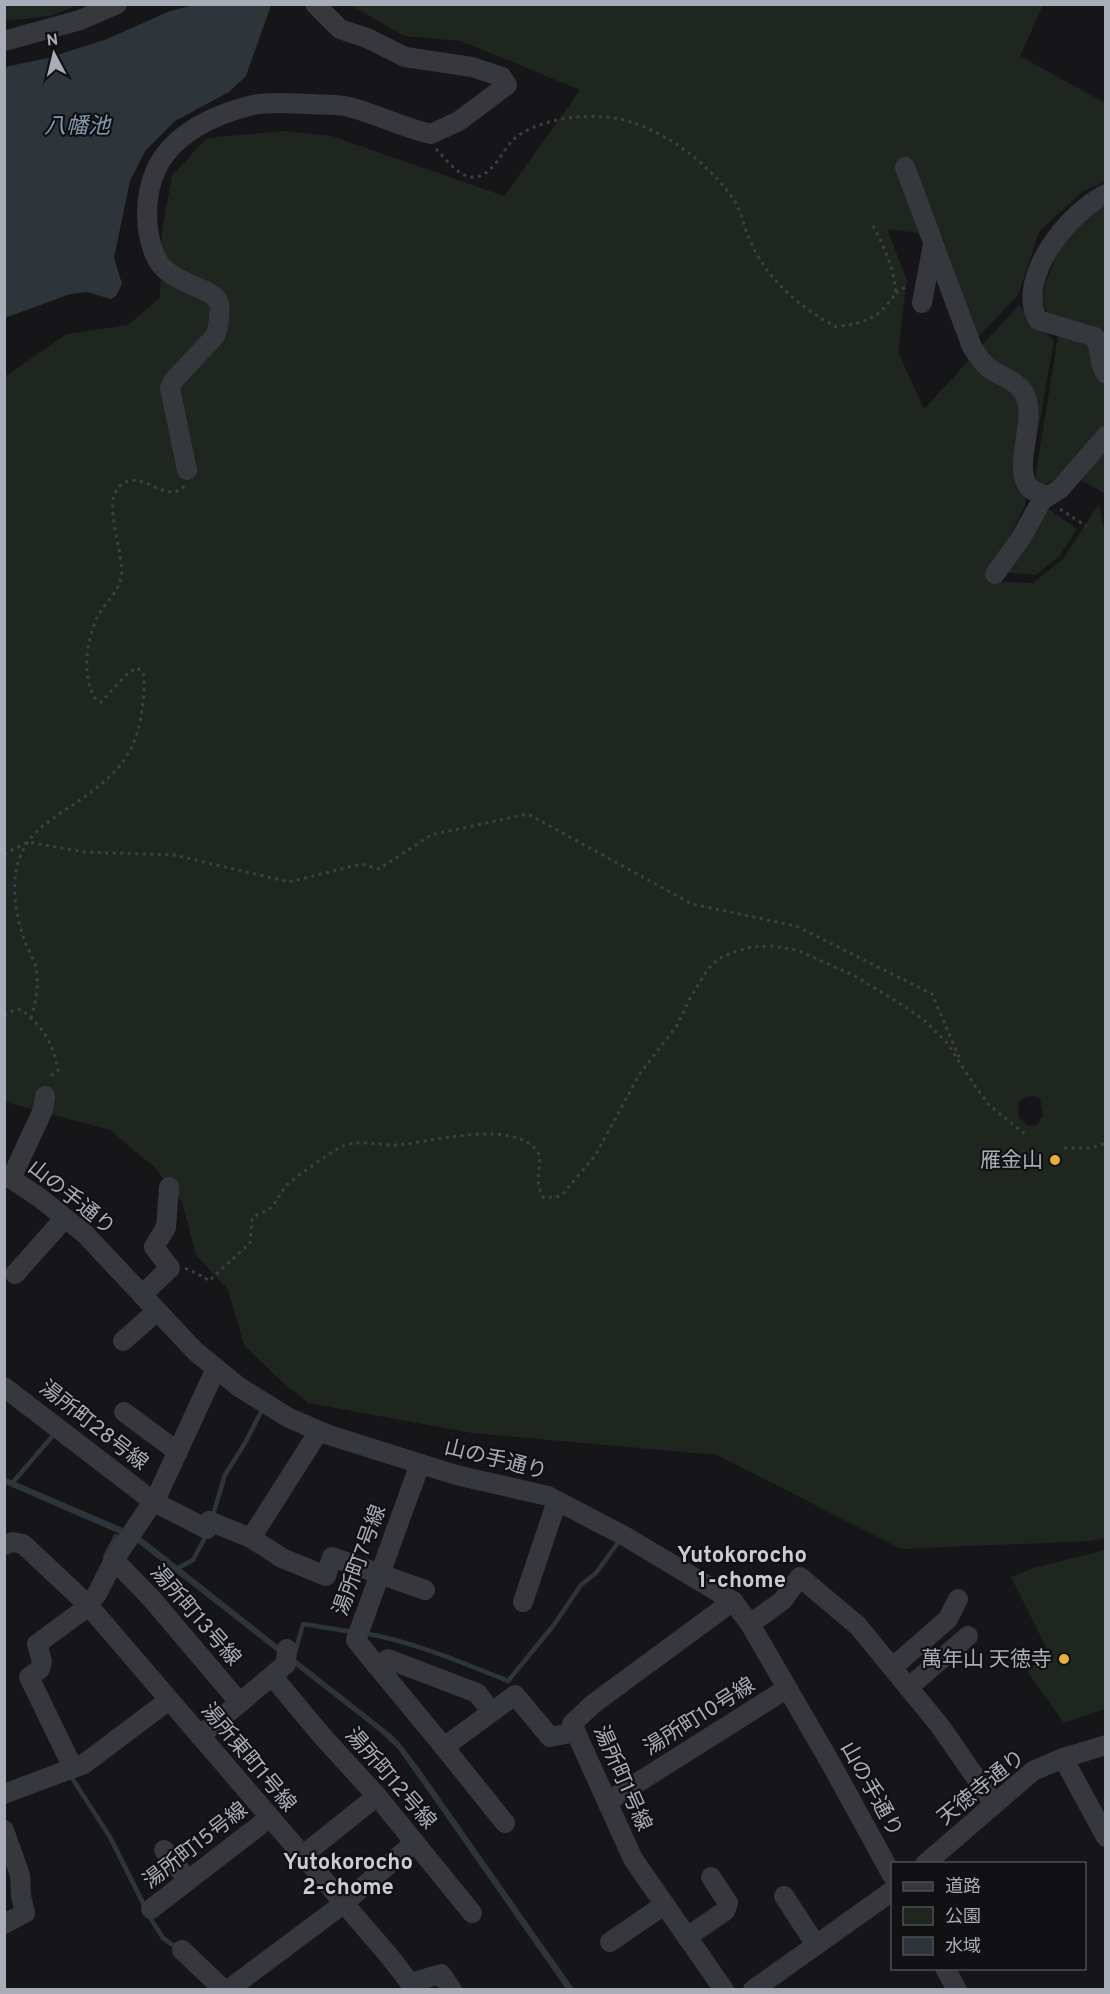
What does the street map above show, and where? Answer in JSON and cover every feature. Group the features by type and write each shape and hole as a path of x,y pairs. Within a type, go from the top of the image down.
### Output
{"street":[{"path":"4,41 80,20 117,4"},
{"path":"187,470 170,388 174,380 215,336 218,330 219,305 216,297 173,276 159,262 153,248 147,211 153,176 162,157 176,141 196,128 219,117 255,105 289,103 346,106 431,134 459,121 507,85 502,77 472,67 405,57 367,38 340,29 315,4"},
{"path":"905,167 972,347 988,368 1021,387 1027,398 1029,408 1024,457 1025,477 1027,485 1035,492 1047,497"},
{"path":"1106,194 1093,200 1078,214 1046,253 1034,276 1031,300 1032,310 1038,320 1095,337 1102,368 1106,374"},
{"path":"922,303 933,241"},
{"path":"995,574 1021,538 1042,500 1060,489 1106,436"},
{"path":"8,1176 42,1110 45,1096"},
{"name":"山の手通り","path":"8,1176 40,1197 85,1234 195,1351 239,1387 288,1418 319,1431 456,1475 548,1496 628,1538 733,1601 750,1624 891,1873"},
{"path":"142,1295 170,1268 154,1247 166,1227 169,1187"},
{"path":"15,1274 64,1219"},
{"path":"123,1341 157,1311"},
{"path":"73,1768 29,1677 40,1669 42,1661 37,1644 88,1605 97,1594 114,1560 154,1502 213,1375 218,1370"},
{"name":"湯所町28号線","path":"4,1387 154,1502 207,1528 209,1521 251,1538"},
{"path":"124,1412 178,1452"},
{"path":"319,1431 251,1538 282,1558 326,1576 332,1557 380,1572 425,1590"},
{"name":"湯所町7号線","path":"377,1666 356,1640 420,1464"},
{"path":"523,1602 557,1501"},
{"name":"湯所東町1号線","path":"4,1545 13,1542 23,1544 88,1605 268,1818 390,1957 405,1986 441,1974 452,1989"},
{"name":"湯所町13号線","path":"114,1560 150,1598 240,1703"},
{"path":"750,1624 782,1602 801,1577 858,1626 893,1667 940,1726 994,1804"},
{"path":"893,1667 948,1619 958,1599"},
{"name":"湯所町1号線","path":"724,1989 633,1859 572,1724 593,1704 733,1601"},
{"path":"909,1688 968,1636"},
{"path":"492,1712 477,1693 388,1659 377,1666 505,1823"},
{"name":"湯所町12号線","path":"200,1736 240,1703 282,1663 323,1737 377,1796 472,1913"},
{"name":"湯所町10号線","path":"607,1802 786,1689"},
{"path":"444,1747 515,1695 550,1737 576,1732"},
{"path":"4,1794 84,1764 169,1701"},
{"name":"天徳寺通り","path":"926,1862 1032,1771 1063,1758 1106,1745"},
{"path":"1063,1758 1106,1837"},
{"path":"302,1856 377,1796"},
{"name":"湯所町15号線","path":"151,1909 268,1818"},
{"path":"4,1830 20,1875 25,1913 4,1924"},
{"path":"182,1950 226,1989 343,1904 415,1842"},
{"path":"164,1850 188,1880"},
{"path":"687,1937 724,1911 728,1904 711,1876"},
{"path":"753,1989 891,1892"},
{"path":"784,1896 816,1945"},
{"path":"610,1942 664,1905"},
{"path":"946,1970 957,1989"}],"path":[{"path":"422,132 427,141 458,171 470,177 480,176 492,167 514,139 550,123 577,117 616,118 656,131 707,168 734,200 743,216 748,236 757,255 794,301 836,327 866,322 885,308 896,293 888,256 872,224"},
{"path":"32,1018 36,993 36,971 22,933 15,898 17,869 21,855 28,842 45,823 88,794 118,768 135,744 145,683 143,672 137,668 128,673 101,702 97,701 93,696 86,665 97,618 115,594 120,580 122,561 113,520 115,493 119,485 129,480 136,480 171,493 180,490 186,482 187,470"},
{"path":"1047,497 1086,526"},
{"path":"4,854 28,842 84,852 174,855 288,882 360,864 380,869 431,835 528,813 692,904 796,926 932,994 961,1064"},
{"path":"170,1268 176,1263 194,1274 202,1275 209,1281 250,1243 252,1218 270,1210 287,1186 333,1152 353,1143 397,1145 450,1136 489,1134 516,1137 532,1145 540,1156 537,1179 539,1191 544,1198 561,1196 595,1156 639,1075 678,1024 707,970 718,959 751,947 771,946 797,950 855,976 925,1021 947,1043 989,1105 1026,1135"},
{"path":"4,1015 22,1010 45,1033 55,1052 58,1071 52,1075 45,1096"},
{"path":"1064,1148 1091,1148 1106,1143"}],"green space":[{"path":"5,4 78,5 50,16 5,21"},
{"path":"351,5 1043,5 1020,56 1105,103 1105,182 1082,192 1039,232 1018,295 978,337 942,236 887,229 907,280 898,352 924,409 1019,305 1054,341 1025,505 989,581 1033,583 1063,559 1099,504 1105,534 1105,1538 1091,1541 901,1549 717,1455 472,1433 308,1403 244,1345 228,1290 196,1255 182,1202 156,1169 110,1130 5,1102 4,377 67,334 128,325 160,298 162,232 172,175 207,138 284,131 332,136 504,196 580,90 461,41 404,36","holes":["1033,1096 1040,1099 1043,1116 1037,1125 1028,1126 1019,1118 1018,1102 1025,1097"]},
{"path":"1105,205 1105,335 1092,325 1047,314 1042,298 1048,276 1060,248 1082,219"},
{"path":"1058,336 1092,343 1102,382 1105,385 1105,425 1059,478 1039,487 1035,479"},
{"path":"1105,446 1105,501 1103,492 1078,479"},
{"path":"1046,507 1077,529 1059,557 1036,575 1002,572"},
{"name":"萬年山 天徳寺","path":"1105,1550 1105,1709 1064,1723 1027,1671 1049,1653 1011,1577 1034,1568"}],"water":[{"name":"八幡池","path":"198,4 271,5 246,76 229,92 175,121 145,151 130,181 114,258 122,284 116,296 111,299 87,292 70,294 5,318 5,67 48,58 107,39 170,11"},
{"path":"4,1477 137,1534 391,1734 419,1768 574,1989 566,1989 398,1749 380,1732 134,1540 5,1484"}],"waterway":[{"path":"212,1518 225,1475 262,1410"},
{"path":"13,1482 56,1432"},
{"path":"178,1568 193,1560 207,1534"},
{"path":"105,1557 116,1536"},
{"path":"364,1633 419,1647 508,1681 553,1626 581,1585 596,1573 617,1544"},
{"path":"295,1653 303,1624 353,1632"},
{"path":"72,1778 110,1837 145,1907"},
{"path":"149,1916 163,1938 178,1949"}],"place":[{"name":"雁金山","path":"1055,1160"},
{"name":"萬年山 天徳寺","path":"1064,1659"}],"district":[{"name":"Yutokorocho 1-chome","path":"742,1566"},
{"name":"Yutokorocho 2-chome","path":"348,1874"}]}
